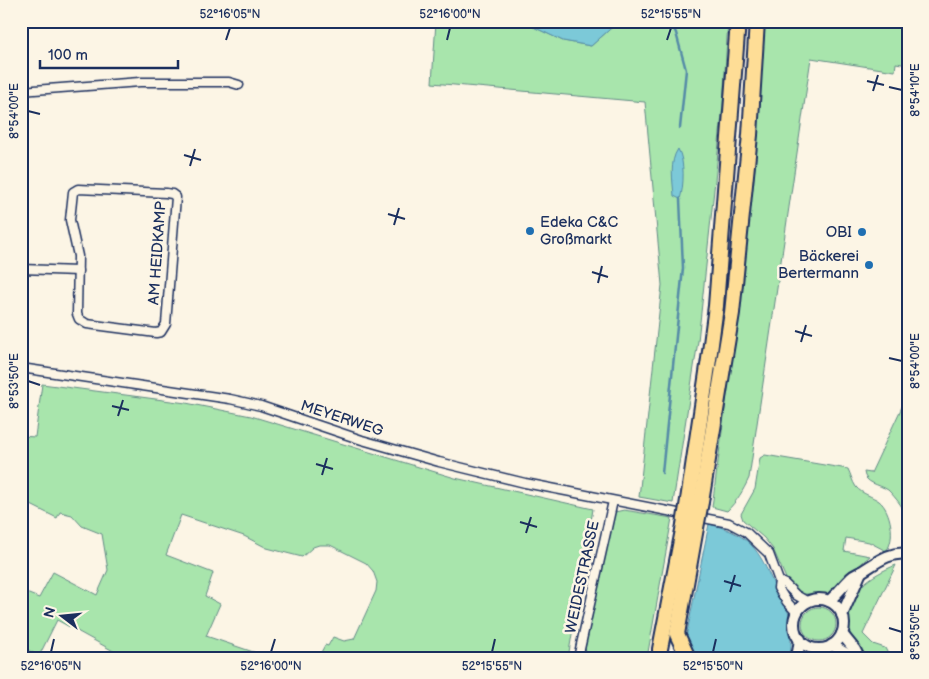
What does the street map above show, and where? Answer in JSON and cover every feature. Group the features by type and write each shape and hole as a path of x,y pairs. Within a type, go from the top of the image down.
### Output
{"highway":[{"path":"688,658 677,634 716,306 738,21"},
{"path":"694,501 732,314 750,135 756,21"},
{"path":"660,658 660,649 690,527"}],"street":[{"path":"21,91 140,82 229,82 240,85"},
{"name":"AM HEIDKAMP","path":"75,190 166,193 176,197 166,324 161,332 156,333 82,322 77,314 78,271 77,248 70,220 71,197 75,190"},
{"path":"21,269 78,271"},
{"name":"MEYERWEG","path":"21,368 230,399 261,406 362,440 439,462 525,483 728,523 746,532 769,554 780,581 778,588 786,602 797,613"},
{"name":"WEIDESTRASSE","path":"578,658 613,501"},
{"path":"829,601 840,592 852,577 874,562 888,556 908,554"},
{"path":"842,615 861,572"},
{"path":"780,581 786,584 796,595 808,602"},
{"path":"811,658 819,649 832,645 842,634 844,628 842,615 834,604 829,601 815,600 808,602 797,613 794,626 800,639 805,644 819,649"},
{"path":"842,634 859,658"},
{"path":"795,658 800,639"},
{"path":"832,645 853,658"}],"green space":[{"path":"21,21 186,21 21,25"},
{"path":"436,21 521,21 563,41 591,46 619,21 728,21 723,105 698,341 673,503 639,497 662,285 645,102 432,83"},
{"path":"765,21 908,21 908,65 896,63 895,71 811,58 749,478 740,496 727,511 712,507 755,168"},
{"path":"42,384 186,403 251,416 455,478 593,509 568,658 318,658 325,645 328,646 333,637 344,641 354,639 376,591 377,582 373,571 366,563 330,545 313,547 302,557 267,548 244,536 181,515 166,555 213,573 205,596 220,604 206,636 271,658 126,658 57,620 39,656 21,646 21,591 39,598 53,572 97,595 108,570 102,534 82,526 72,515 60,512 57,518 21,500 21,436 35,437"},
{"path":"908,394 907,541 905,513 902,507 888,490 867,479 864,472 871,473"},
{"path":"765,455 848,469 856,487 879,501 887,511 891,525 891,540 886,551 869,542 846,538 844,551 870,556 834,592 829,594 799,594 788,583 773,549 764,538 743,520 741,514 755,489 760,458"},
{"path":"624,510 672,518 647,658 583,658 611,520 615,512"},
{"path":"896,565 863,634 873,644 885,648 890,658 868,658 850,634 849,610 856,592 862,585"},
{"path":"819,607 831,612 836,624 831,636 819,641 807,636 802,624 807,612"}],"water":[{"path":"521,21 619,21 591,46 563,41"},
{"path":"678,149 682,160 683,174 680,199 674,196 672,178 673,160"},
{"path":"709,524 737,534 754,548 760,557 789,614 791,651 789,658 694,658 687,646 686,637"}],"waterway":[{"path":"670,21 676,33 686,70 680,128"},
{"path":"662,473 683,268 680,199"}],"place":[{"name":"Edeka C&C Großmarkt","path":"530,231"},
{"name":"OBI","path":"862,232"},
{"name":"Bäckerei Bertermann","path":"869,265"}]}
